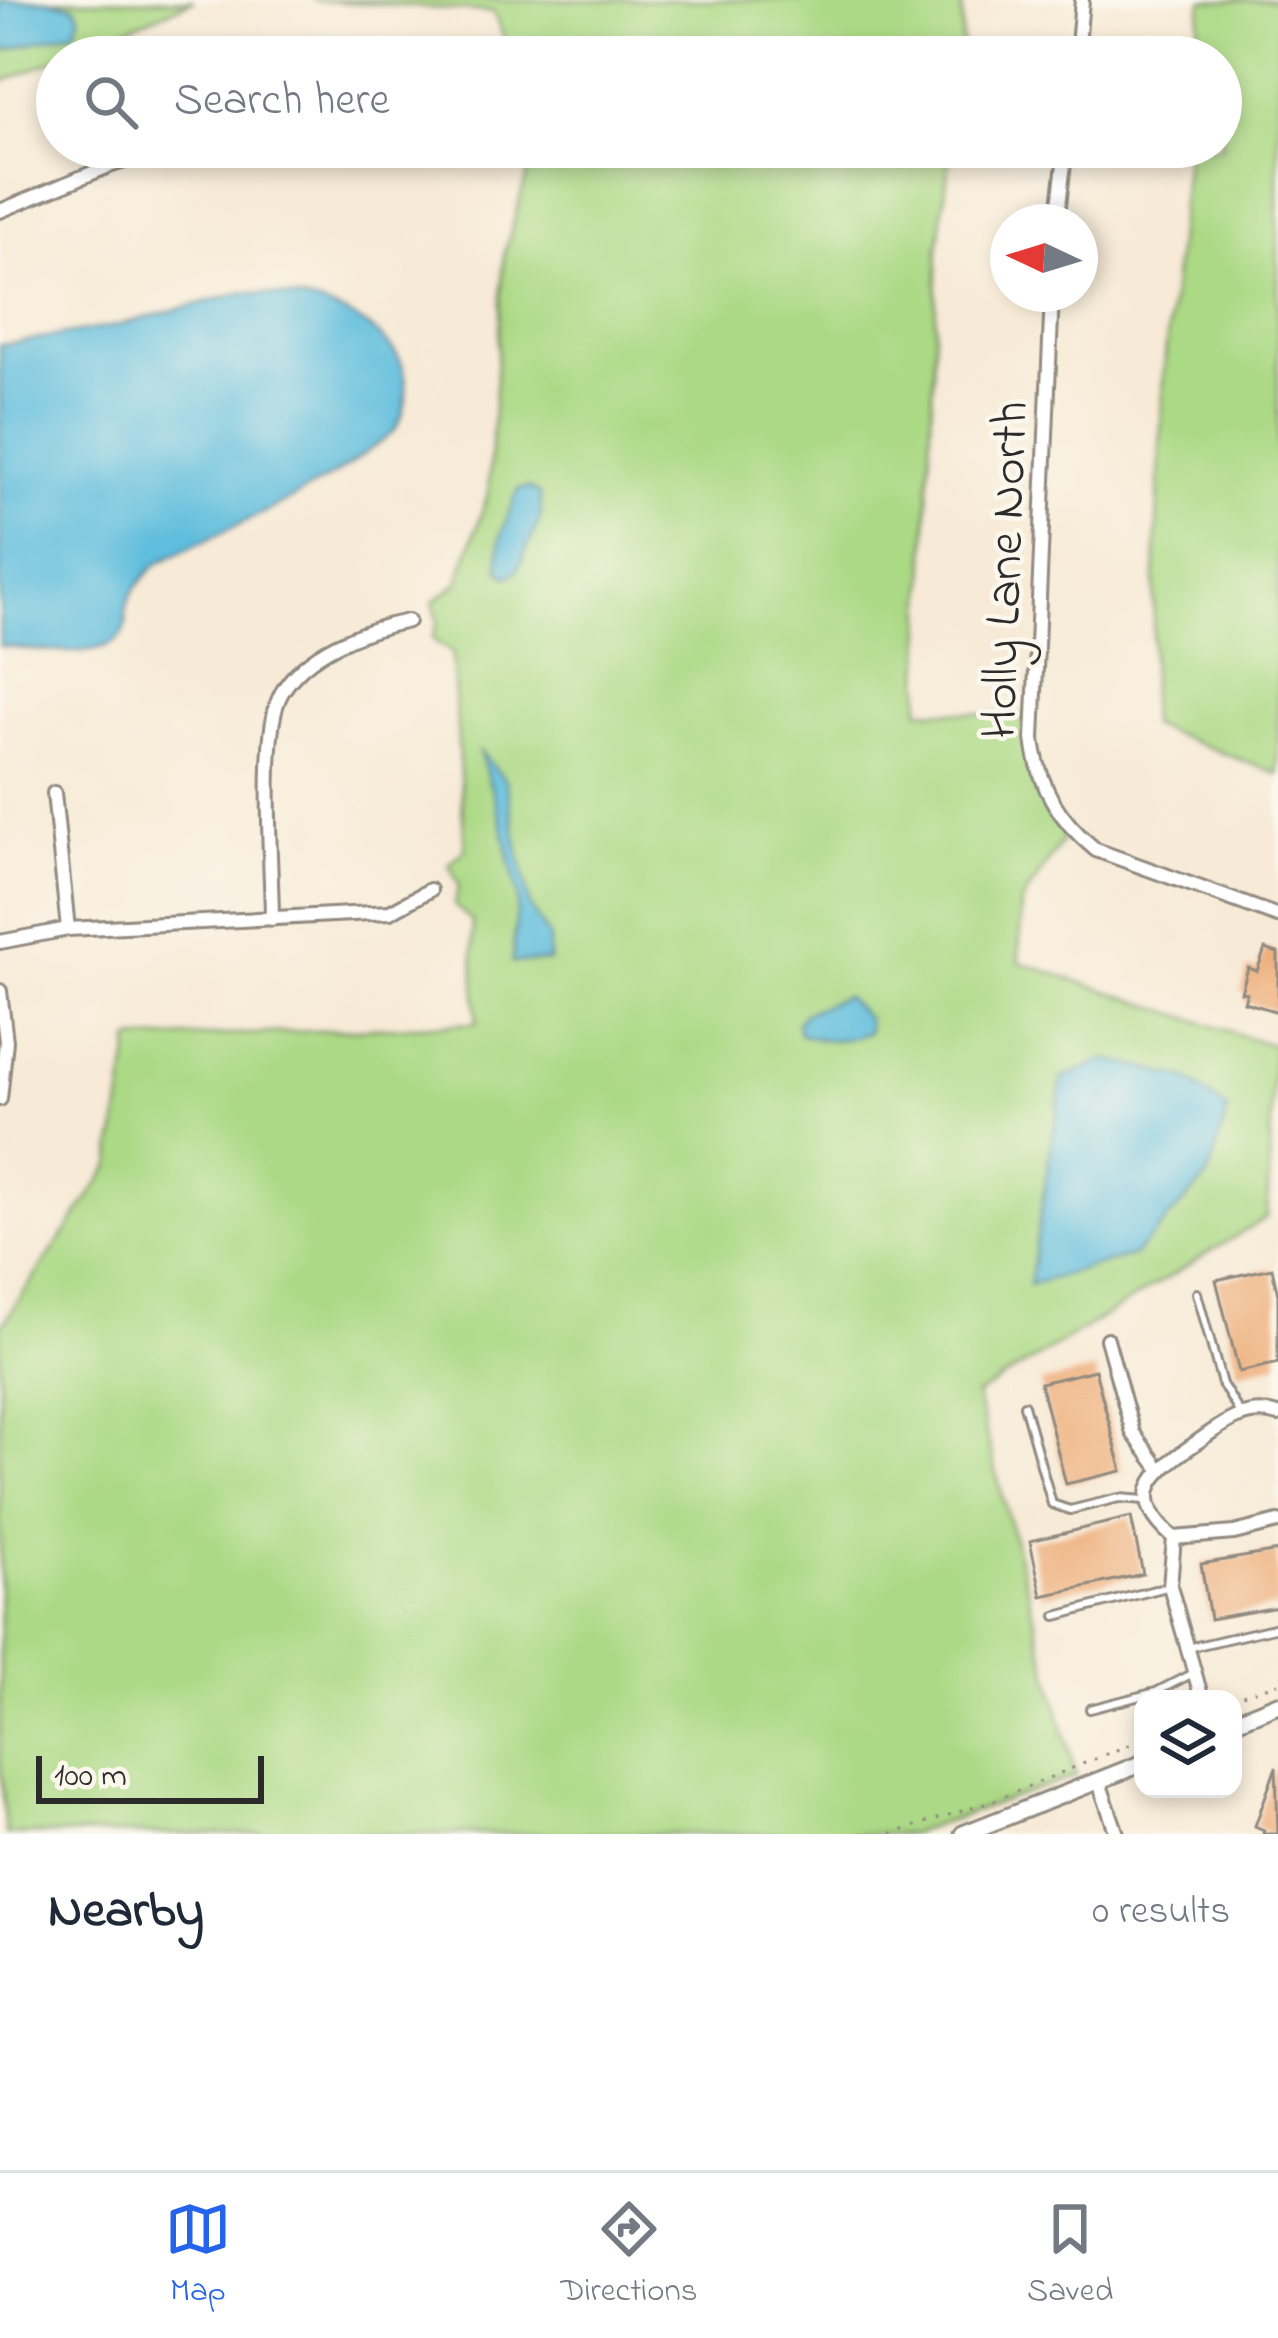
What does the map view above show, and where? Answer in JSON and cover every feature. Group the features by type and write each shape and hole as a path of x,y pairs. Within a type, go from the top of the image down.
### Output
{"street":[{"path":"1079,36 1082,0"},
{"path":"0,212 104,168"},
{"path":"1060,204 1064,168"},
{"name":"Holly Lane North","path":"1051,312 1033,739 1045,791 1075,833 1096,850 1278,916"},
{"path":"272,919 270,736 280,696 309,662 372,628 408,621"},
{"path":"54,793 68,929"},
{"path":"0,942 68,929 391,912 430,890"},
{"path":"0,991 6,1042 0,1099"},
{"path":"1107,1339 1133,1433 1159,1468"},
{"path":"1278,1415 1241,1414 1159,1468 1148,1500 1155,1520 1174,1538 1234,1533 1278,1522"},
{"path":"1174,1538 1170,1586 1199,1690"},
{"path":"1242,1718 1278,1704"},
{"path":"962,1834 1134,1766"},
{"path":"1099,1782 1117,1834"}],"lane":[{"path":"1197,1293 1222,1384 1241,1414"},
{"path":"1024,1405 1052,1504 1070,1510 1120,1498 1148,1500"},
{"path":"1056,1616 1170,1586"},
{"path":"1186,1649 1278,1627"},
{"path":"1090,1708 1156,1692 1193,1673"}],"path":[{"path":"1242,1695 1278,1683"},
{"path":"891,1834 995,1800 1134,1743"}],"green space":[{"path":"0,0 194,0 110,36 36,36 36,68 0,83"},
{"path":"312,0 962,0 962,36 503,36 493,12"},
{"path":"1278,0 1278,774 1149,725 1163,378 1185,168 1242,168 1242,36 1198,36 1202,1"},
{"path":"529,168 948,168 938,249 920,710 1024,716 1033,780 1065,836 1021,903 1019,962 1274,1046 1267,1217 976,1395 1076,1776 910,1834 6,1834 0,1753 0,1328 111,1165 131,1040 477,1023 472,921 454,905 459,885 449,865 465,849 452,653 432,639 438,621 433,602 458,583 488,494 504,255"}],"water":[{"path":"0,0 49,0 75,6 80,17 75,31 36,36 36,42 0,52"},
{"path":"244,292 326,306 380,336 399,359 405,379 404,410 396,428 318,484 157,564 130,597 127,623 117,640 104,647 68,652 0,646 0,345 114,326"},
{"path":"529,488 540,495 541,516 517,571 508,577 499,569 500,537 518,489"},
{"path":"479,750 505,780 530,907 549,937 549,961 512,963 518,898"},
{"path":"845,996 867,1018 868,1032 834,1040 799,1034 797,1022 803,1014"},
{"path":"1107,1059 1188,1079 1228,1110 1208,1177 1134,1255 1029,1285 1062,1078"}],"building":[{"path":"1265,949 1278,953 1278,1012 1244,1002 1247,993 1241,992 1248,968 1257,971"},
{"path":"1272,1268 1278,1295 1278,1363 1239,1372 1216,1280"},
{"path":"1095,1370 1122,1471 1066,1484 1040,1383"},
{"path":"1131,1517 1143,1574 1042,1596 1030,1541"},
{"path":"1278,1551 1278,1607 1210,1619 1201,1564"},
{"path":"1276,1767 1278,1834 1263,1834 1255,1826"}]}
